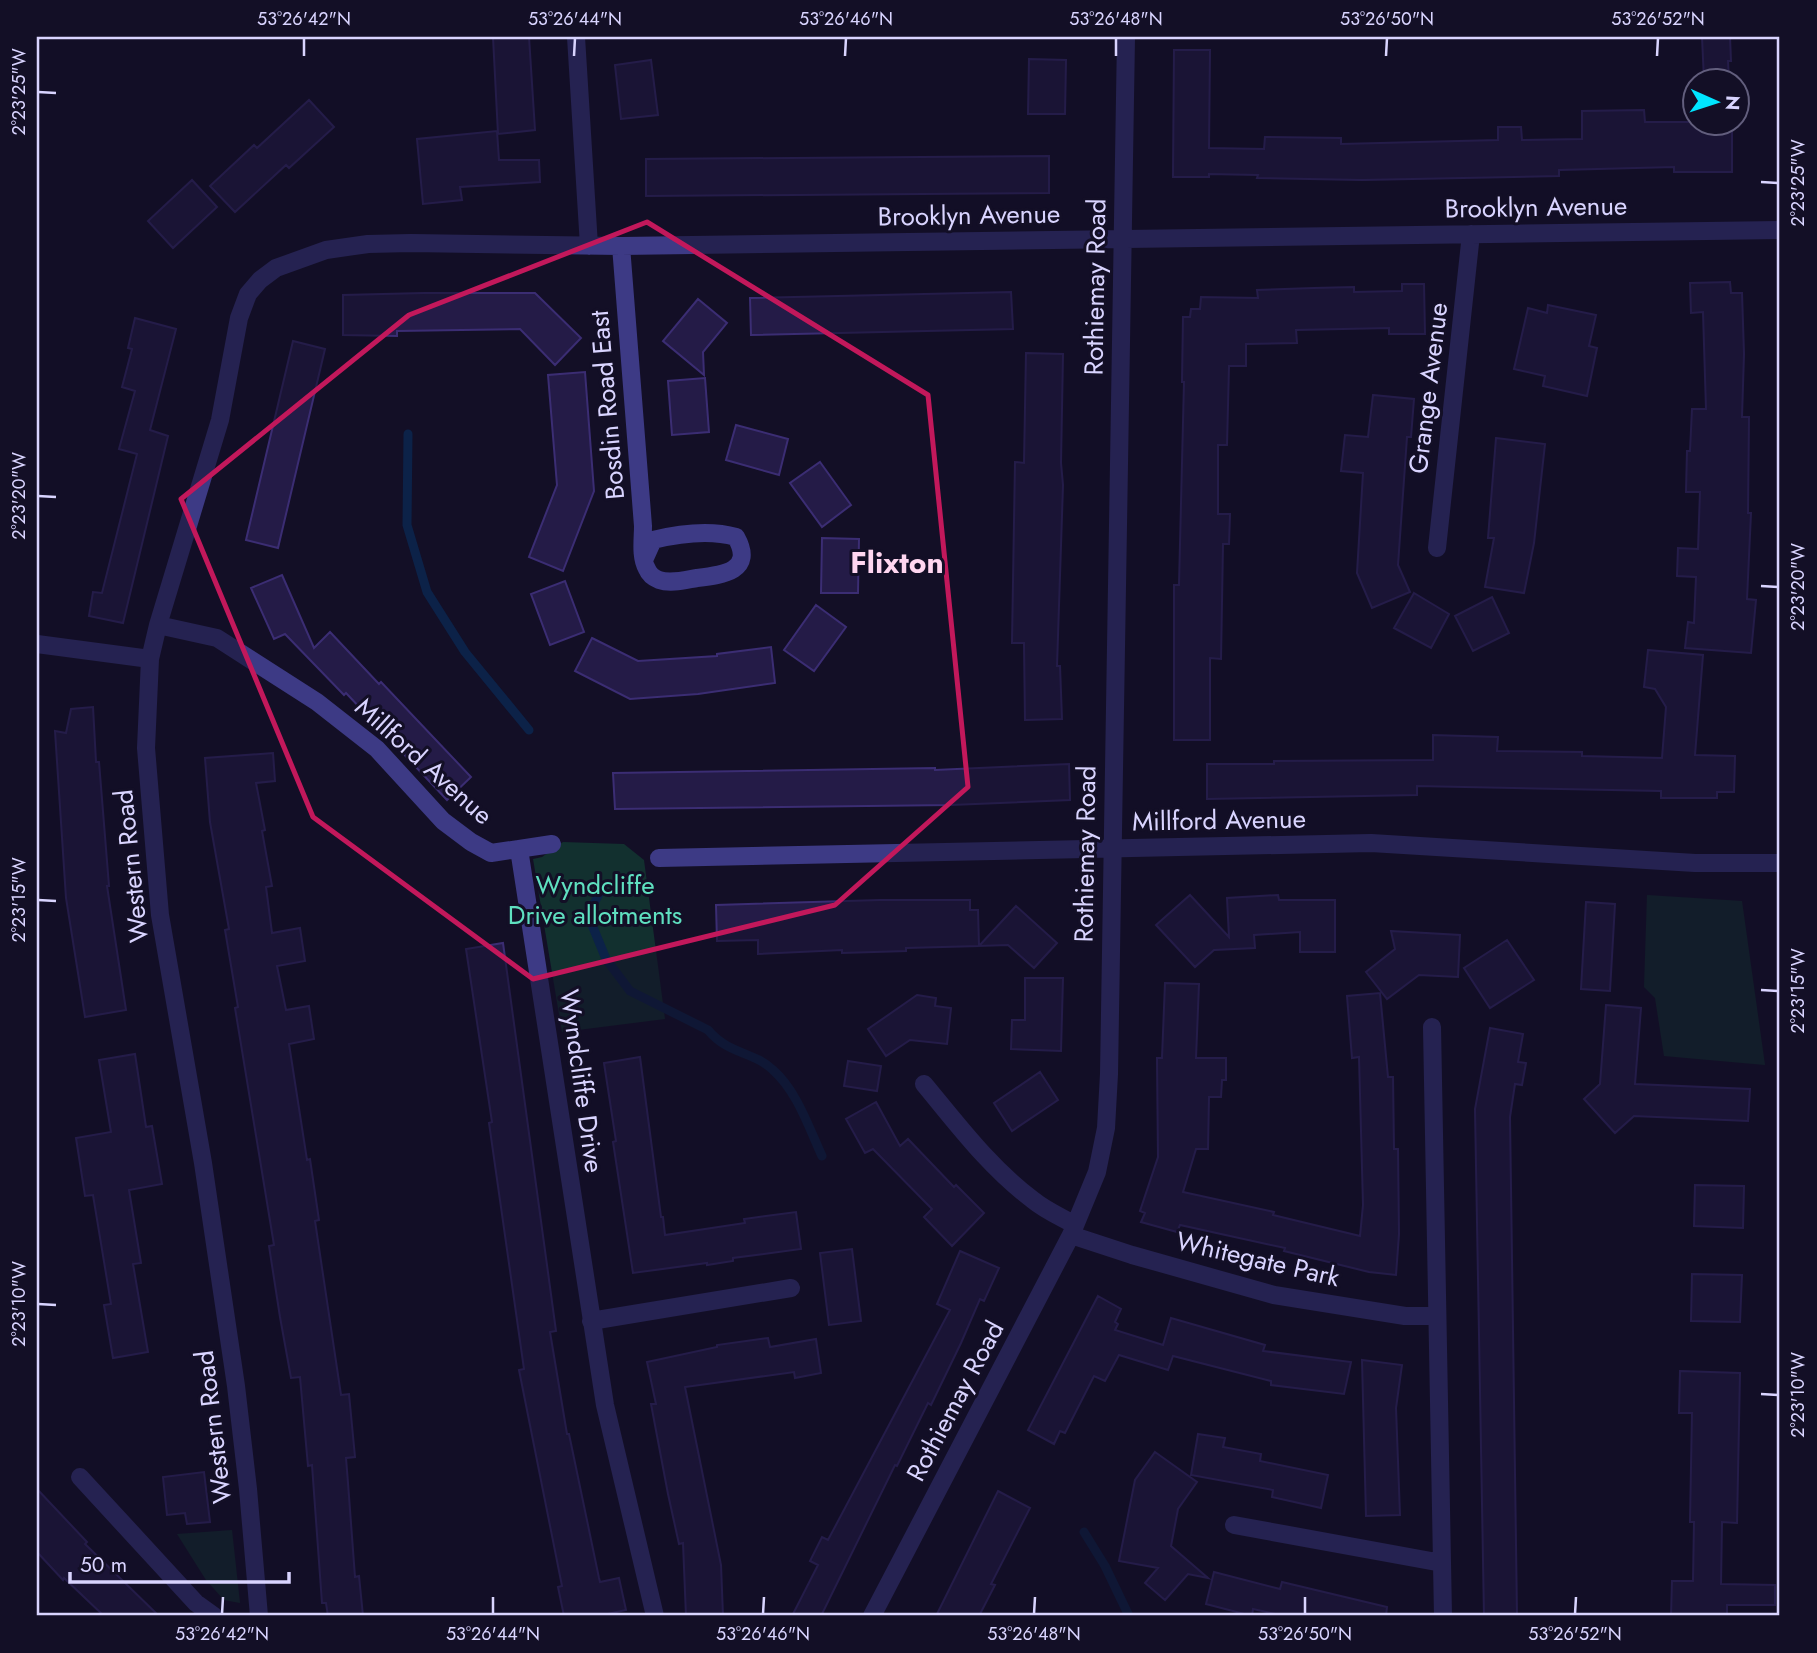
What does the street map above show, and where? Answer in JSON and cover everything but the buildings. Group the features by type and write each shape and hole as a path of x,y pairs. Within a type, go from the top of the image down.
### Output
{"street":[{"path":"576,37 589,246"},
{"name":"Rothiemay Road","path":"872,1616 1073,1230 1097,1172 1106,1128 1126,37"},
{"name":"Brooklyn Avenue","path":"411,243 621,246 1780,230"},
{"name":"Grange Avenue","path":"1437,548 1471,234"},
{"name":"Western Road","path":"259,1616 236,1386 203,1163 160,915 146,748 150,659 220,420 239,318 248,294 276,268 326,250 368,244 411,243"},
{"name":"Bosdin Road East","path":"621,246 643,526 643,560"},
{"path":"724,533 736,537 742,548 743,559 736,568 724,575 668,582 656,579 647,572 643,560 653,540 724,533"},
{"name":"Millford Avenue","path":"158,625 217,638 317,702 377,749 443,821 471,842 491,853 552,844"},
{"path":"37,644 150,659"},
{"name":"Millford Avenue","path":"659,858 1371,843 1695,863 1780,863"},
{"name":"Wyndcliffe Drive","path":"519,849 591,1321 616,1453 655,1616"},
{"path":"1432,1027 1443,1616"},
{"name":"Whitegate Park","path":"925,1084 975,1146 1001,1172 1073,1230 1132,1255 1274,1295 1405,1316 1437,1317"},
{"path":"591,1321 790,1288"},
{"path":"79,1477 196,1603 214,1616"},
{"path":"1234,1525 1442,1563"}],"highlighted area":[{"path":"647,222 928,395 968,787 835,905 533,979 313,817 181,499 409,315"}],"green space":[{"name":"Wyndcliffe Drive allotments","path":"563,842 624,844 644,860 665,1019 562,1032 533,859 542,857"},
{"path":"1647,895 1742,901 1765,1065 1664,1056 1655,998 1644,987"},
{"path":"232,1530 240,1603 224,1600 206,1580 177,1534"}],"waterway":[{"path":"408,434 407,525 427,592 465,652 529,730"},
{"path":"603,886 588,915 606,959 630,991 708,1030 724,1044 757,1059 773,1070 796,1099 822,1156"},
{"path":"1084,1532 1105,1566 1129,1616"}],"district":[{"name":"Flixton","path":"897,562"}]}
